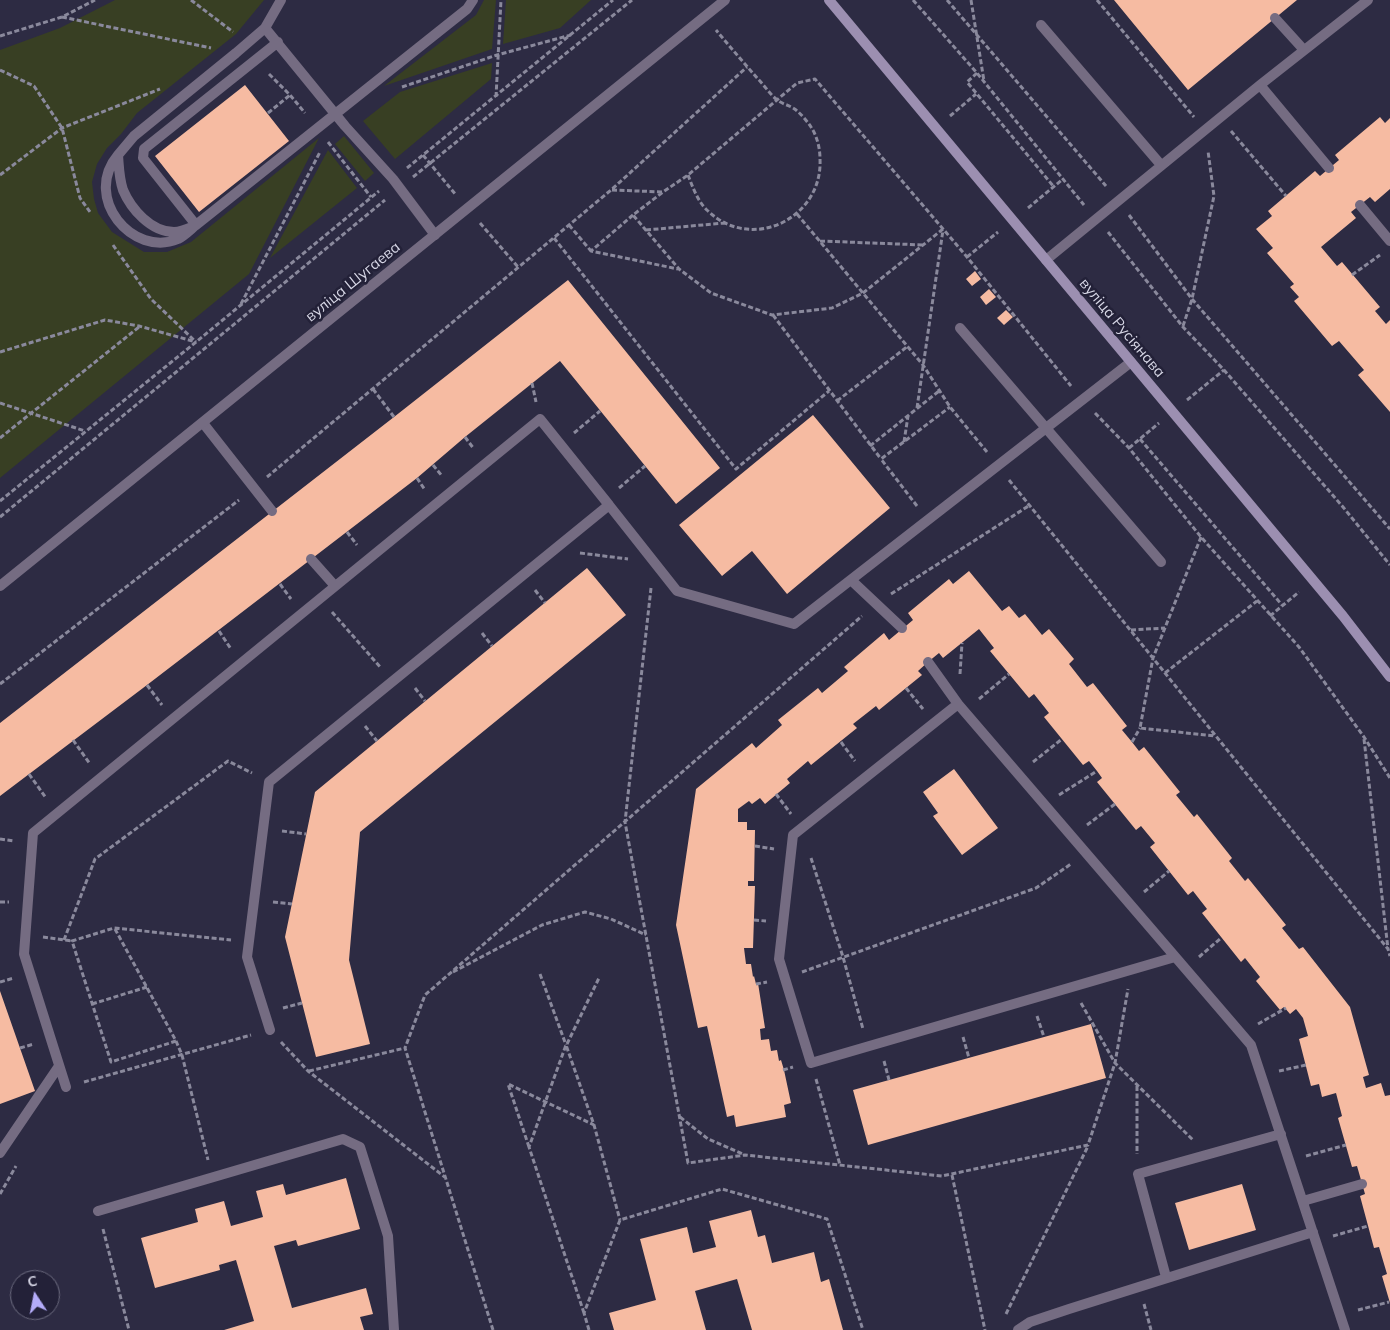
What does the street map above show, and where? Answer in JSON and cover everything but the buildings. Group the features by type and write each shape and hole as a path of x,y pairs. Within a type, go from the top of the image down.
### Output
{"main road":[{"name":"вуліца Русіянава","path":"829,0 1337,609 1390,677"}],"street":[{"path":"280,0 265,28 134,136 110,165 105,194 110,209 119,223 135,235 151,242 167,242 179,238 467,9 473,0"},
{"name":"вуліца Шугаева","path":"0,586 725,0"},
{"path":"1046,260 1260,85 1368,0"},
{"path":"1276,18 1304,50"},
{"path":"1041,24 1161,165"},
{"path":"265,28 393,179 435,235"},
{"path":"196,225 143,158 144,149 278,42"},
{"path":"1260,85 1329,168"},
{"path":"118,155 119,174 124,190 142,218 157,228 174,232 196,225"},
{"path":"1360,205 1390,241"},
{"path":"960,328 1161,562"},
{"path":"66,1087 24,954 33,832 540,419 677,591 794,624 1131,362"},
{"path":"203,423 272,512"},
{"path":"270,1030 247,957 269,782 606,503"},
{"path":"311,559 335,586"},
{"path":"851,580 902,628"},
{"path":"928,662 961,708 1251,1045 1345,1330"},
{"path":"961,708 935,723 793,835 779,959 811,1063 1175,957"},
{"path":"0,1152 59,1066"},
{"path":"1166,1278 1138,1174 1281,1134"},
{"path":"98,1211 343,1139 360,1147 388,1236 394,1330"},
{"path":"1303,1201 1362,1184"},
{"path":"1018,1330 1030,1322 1139,1286 1315,1236"}],"path":[{"path":"0,36 62,17 95,0"},
{"path":"192,0 236,34"},
{"path":"496,97 501,0"},
{"path":"0,501 613,0"},
{"path":"0,517 399,188 632,0"},
{"path":"913,0 984,81 1096,220 1111,235 1183,327 1224,370 1337,500 1390,565"},
{"path":"947,0 1118,200 1192,299 1390,530"},
{"path":"971,0 984,81"},
{"path":"62,17 236,53"},
{"path":"688,175 696,194 708,212 725,223 746,229 766,228 786,222 797,214 815,192 821,172 820,149 812,128 796,110 776,100 703,17"},
{"path":"0,684 254,488 611,190 748,67"},
{"path":"977,73 967,82 1054,187"},
{"path":"591,251 662,192 688,175 797,83 815,79 943,229 1083,400 1129,448 1201,537 1299,647 1364,737 1390,778"},
{"path":"268,113 309,81"},
{"path":"0,175 62,128 161,88"},
{"path":"290,94 371,197"},
{"path":"936,128 976,94"},
{"path":"1220,118 1286,196"},
{"path":"611,190 662,192"},
{"path":"797,214 908,346 923,365 950,407 1388,949"},
{"path":"633,215 679,270 711,293 772,315 832,308 863,293 943,229"},
{"path":"646,230 725,223"},
{"path":"569,225 591,251 679,270"},
{"path":"917,408 943,229"},
{"path":"554,238 736,469 829,391"},
{"path":"820,241 924,244"},
{"path":"1352,275 1382,254"},
{"path":"772,315 928,520"},
{"path":"0,352 105,320 139,326 196,342"},
{"path":"0,438 139,326"},
{"path":"837,401 908,346"},
{"path":"373,389 394,417"},
{"path":"870,446 938,391"},
{"path":"0,403 85,431"},
{"path":"881,459 950,407"},
{"path":"560,444 600,411"},
{"path":"904,442 909,415"},
{"path":"1140,438 1282,605 1270,616"},
{"path":"606,503 645,466"},
{"path":"493,1330 405,1048 425,995 876,604 1030,506"},
{"path":"1132,742 1140,728 1153,658 1201,537"},
{"path":"1165,673 1257,601"},
{"path":"338,619 375,662"},
{"path":"1130,630 1165,628"},
{"path":"961,708 1009,674"},
{"path":"906,688 935,723"},
{"path":"1140,728 1215,736"},
{"path":"1364,737 1390,956"},
{"path":"1018,774 1062,739"},
{"path":"73,740 100,778"},
{"path":"841,742 867,776"},
{"path":"64,940 95,859 228,761 269,782"},
{"path":"1044,804 1097,771"},
{"path":"29,774 57,813"},
{"path":"776,794 801,828 843,957 867,1046"},
{"path":"1071,836 1115,804"},
{"path":"263,828 306,834"},
{"path":"785,978 1036,888 1086,854"},
{"path":"1130,904 1169,871"},
{"path":"448,975 542,925 585,912 611,919 646,936"},
{"path":"25,935 72,942 114,928 249,941"},
{"path":"114,928 182,1054 213,1177"},
{"path":"1185,968 1221,938"},
{"path":"72,942 111,1062 176,1041"},
{"path":"540,974 594,1125 620,1220 584,1313"},
{"path":"529,1147 566,1045 598,978"},
{"path":"92,1004 147,987"},
{"path":"1072,987 1114,1063 1207,1155"},
{"path":"1241,1034 1286,1008"},
{"path":"66,1087 270,1030 308,1071 446,1178"},
{"path":"308,1071 405,1048"},
{"path":"811,1063 840,1166"},
{"path":"1261,1075 1306,1065"},
{"path":"589,1330 508,1084 594,1125"},
{"path":"1137,1085 1138,1174"},
{"path":"680,1116 708,1139 745,1155"},
{"path":"1003,1321 1088,1145"},
{"path":"1290,1161 1346,1145"},
{"path":"0,1194 18,1162"},
{"path":"952,1175 986,1330"},
{"path":"620,1220 722,1189 828,1219 863,1330"},
{"path":"98,1211 129,1330"},
{"path":"1315,1236 1368,1226"},
{"path":"1139,1286 1151,1330"},
{"path":"1340,1315 1389,1302"}],"green space":[{"path":"115,0 264,0 236,34 137,113 121,134 107,148 97,164 92,182 98,213 112,232 144,252 167,252 191,242 319,138 249,274 0,478 0,50 60,28"},
{"path":"484,0 496,0 492,49 384,86 476,15"},
{"path":"506,0 591,0 560,28 503,44"},
{"path":"492,63 491,79 395,159 363,121 400,92"},
{"path":"344,136 374,173 365,181 335,144"},
{"path":"328,150 357,188 270,258"}]}
